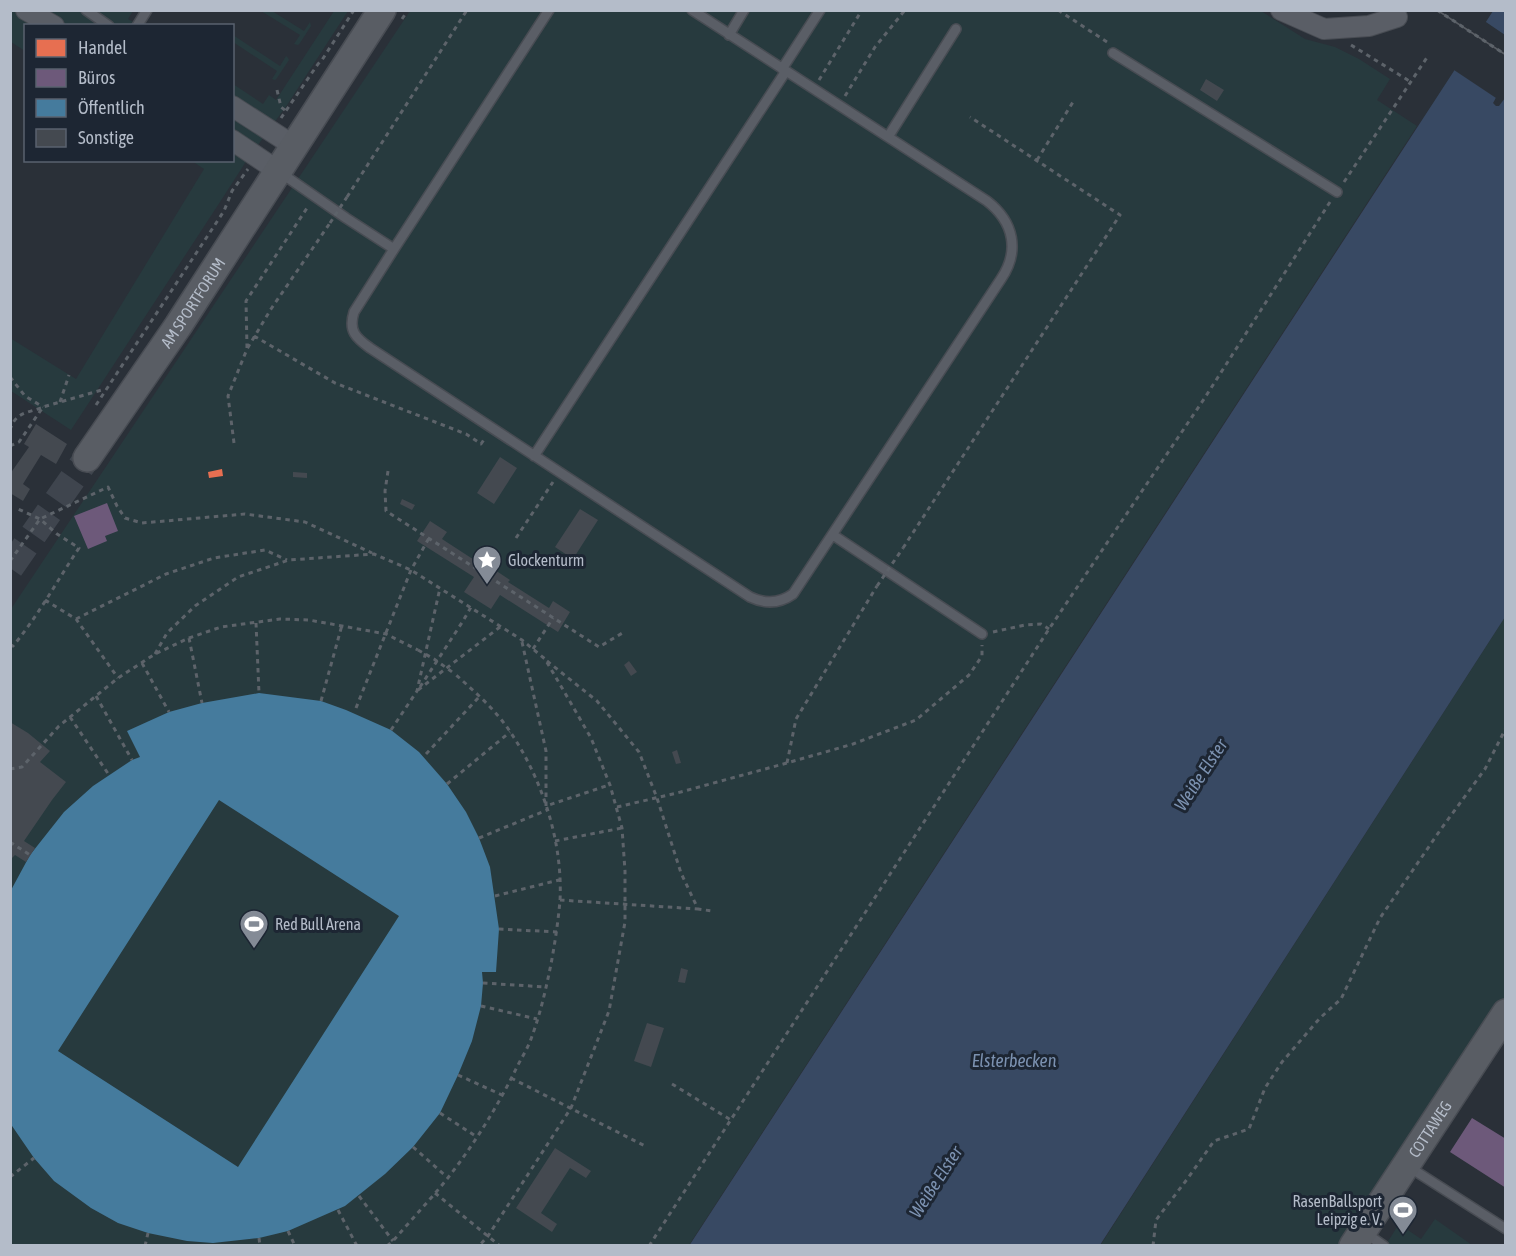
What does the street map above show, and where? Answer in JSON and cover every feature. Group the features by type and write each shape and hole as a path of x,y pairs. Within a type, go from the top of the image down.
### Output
{"main road":[{"name":"AM SPORTFORUM","path":"87,458 178,326 382,10"},
{"name":"COTTAWEG","path":"1357,1238 1506,1013"}],"street":[{"path":"27,10 51,24"},
{"path":"1281,10 1324,29 1369,26 1397,17"},
{"path":"234,107 294,146"},
{"path":"234,141 278,171"}],"lane":[{"path":"86,10 106,24"},
{"path":"138,24 147,10"},
{"path":"549,10 354,312 352,326 354,333 370,348 741,591 758,601 776,602 793,594 1007,271 1012,253 1011,234 996,207 692,10"},
{"path":"729,35 744,10"},
{"path":"534,456 784,70 820,10"},
{"path":"888,137 956,29"},
{"path":"1113,53 1337,192"},
{"path":"278,171 394,249"},
{"path":"833,535 982,634"},
{"path":"1407,1165 1506,1229"},
{"path":"1357,1238 1384,1245"}],"path":[{"path":"322,60 354,10"},
{"path":"234,443 228,396 247,349 467,10"},
{"path":"813,89 862,10"},
{"path":"839,106 875,47 905,10"},
{"path":"1058,10 1106,42"},
{"path":"1437,10 1506,55"},
{"path":"1364,53 1411,82"},
{"path":"649,1245 1049,629 1204,399 1337,192 1428,56"},
{"path":"277,90 281,107 286,111"},
{"path":"1036,160 1073,102"},
{"path":"787,763 796,718 877,586 1120,214 970,117"},
{"path":"247,349 246,301 315,196"},
{"path":"10,430 18,415 106,388 224,211"},
{"path":"254,336 335,383 466,434 482,444 485,438 472,414"},
{"path":"60,402 69,375"},
{"path":"10,377 25,396 43,407"},
{"path":"10,446 19,442 43,407"},
{"path":"388,471 385,491 386,511 599,647 624,632"},
{"path":"516,538 554,480"},
{"path":"10,561 40,519 108,487 125,518 142,523 245,514 305,522 411,570 522,640 597,701 639,752 657,798 681,873 698,909"},
{"path":"10,645 13,646 19,639 78,548 40,519 16,508"},
{"path":"356,708 411,570 429,538"},
{"path":"75,619 166,574 214,558 265,550 289,560"},
{"path":"155,654 167,633 195,606 238,577 289,560 374,554"},
{"path":"417,691 440,588"},
{"path":"45,600 75,619 118,678"},
{"path":"390,730 471,607"},
{"path":"533,649 553,618"},
{"path":"10,769 22,767 41,744 70,717 118,678 155,654 189,638 221,627 280,619 342,625 386,634 434,659 455,674 480,696 511,732 529,765 546,806 555,841 560,900 557,933 546,987 530,1040 502,1095 477,1137 448,1178 387,1245"},
{"path":"256,622 259,693"},
{"path":"616,807 854,744 916,720 969,675 982,656 982,634 1025,625 1041,624 1049,629"},
{"path":"321,701 342,625"},
{"path":"417,691 500,627"},
{"path":"189,638 202,703"},
{"path":"522,640 546,751 546,806"},
{"path":"479,1245 488,1236 571,1108 609,1011 625,922 622,828 610,785 591,738 545,659"},
{"path":"142,663 168,710"},
{"path":"96,696 132,760"},
{"path":"426,754 480,696"},
{"path":"70,717 109,775"},
{"path":"1153,1245 1156,1220 1214,1141 1249,1129 1265,1088 1282,1062 1320,1018 1341,999 1380,918 1485,769 1506,728"},
{"path":"447,784 511,732"},
{"path":"546,806 610,785"},
{"path":"479,838 547,810"},
{"path":"555,841 622,828"},
{"path":"10,842 30,855"},
{"path":"495,896 560,880"},
{"path":"560,900 712,911"},
{"path":"501,929 557,933"},
{"path":"483,982 546,987"},
{"path":"481,1006 537,1019"},
{"path":"458,1076 502,1095"},
{"path":"511,1078 645,1146"},
{"path":"672,1084 731,1120"},
{"path":"440,1113 477,1137"},
{"path":"415,1148 448,1178"},
{"path":"10,1177 34,1158"},
{"path":"435,1193 500,1245"},
{"path":"359,1196 393,1240"},
{"path":"338,1210 357,1245"},
{"path":"288,1231 295,1244"},
{"path":"145,1245 148,1233"},
{"path":"259,1238 260,1245"}],"green space":[{"path":"10,11 133,11 128,19 137,24 24,24 24,50 11,42"},
{"path":"261,11 272,11 304,31 310,22 311,26 300,43 294,44 300,35"},
{"path":"334,11 348,11 287,105 247,160 71,430 11,391 10,338 76,379 204,169 194,162 234,162 234,85 263,104 269,95 276,100"},
{"path":"410,11 1261,11 1305,39 1335,47 1390,79 1377,100 1417,126 689,1245 11,1245 11,609"},
{"path":"234,36 280,66 286,56 289,60 277,78 272,79 277,71 234,43"},
{"path":"1505,617 1505,1011 1354,1245 1100,1246"},
{"path":"1435,1219 1472,1245 1385,1246 1399,1224 1421,1239"}],"water":[{"name":"Elsterbecken","path":"1493,11 1505,11 1505,82 1493,103 1499,106 1505,98 1505,617 1100,1245 689,1246"}],"pier":[{"path":"1483,20 1505,35 1506,88 1497,102 1496,98 1451,68"}],"building: Handel":[{"path":"222,469 223,476 209,478 208,472"}],"building: Büros":[{"path":"107,503 118,531 105,536 107,541 88,549 74,516"},
{"path":"1472,1118 1506,1139 1506,1188 1450,1152"}],"building: Öffentlich":[{"name":"Red Bull Arena","path":"259,693 321,701 391,730 419,752 447,784 466,812 490,867 499,929 496,972 482,972 481,1006 472,1041 440,1113 413,1147 385,1174 345,1206 288,1231 259,1238 213,1243 187,1241 148,1233 118,1223 91,1208 54,1181 34,1158 10,1123 10,892 30,855 64,812 93,786 140,757 127,731 169,712 202,703","holes":["219,800 399,916 238,1167 58,1051"]}],"building: Sonstige":[{"path":"1206,79 1224,90 1217,101 1200,90"},
{"path":"36,424 67,444 56,464 41,455 23,484 30,489 23,501 10,493 10,474 29,447 24,444"},
{"path":"500,457 517,468 494,504 477,493"},
{"path":"293,472 307,473 307,478 293,477"},
{"path":"402,499 415,505 412,510 400,504"},
{"path":"580,509 598,520 573,559 555,547"},
{"path":"430,521 447,532 442,539 482,565 483,562 510,580 508,582 549,608 553,601 570,612 558,632 500,595 491,609 464,592 474,577 417,541"},
{"path":"629,661 637,672 631,676 624,665"},
{"path":"10,722 50,751 40,762 66,782 24,841 35,848 26,862 15,855 10,860"},
{"path":"677,750 681,763 676,764 672,752"},
{"path":"681,968 688,970 685,983 678,982"},
{"path":"647,1023 664,1028 651,1067 634,1061"},
{"path":"555,1148 591,1171 586,1178 570,1168 541,1213 557,1224 552,1232 516,1208"}],"tunnel":[{"path":"10,568 87,458"}],"tram line":[{"path":"1437,10 1506,55"}],"place":[{"name":"Glockenturm","path":"487,586"},
{"name":"Red Bull Arena","path":"254,950"},
{"name":"RasenBallsport Leipzig e. V.","path":"1403,1236"}],"water label":[{"name":"Weiße Elster","path":"1201,775"},
{"name":"Weiße Elster","path":"936,1182"}]}
